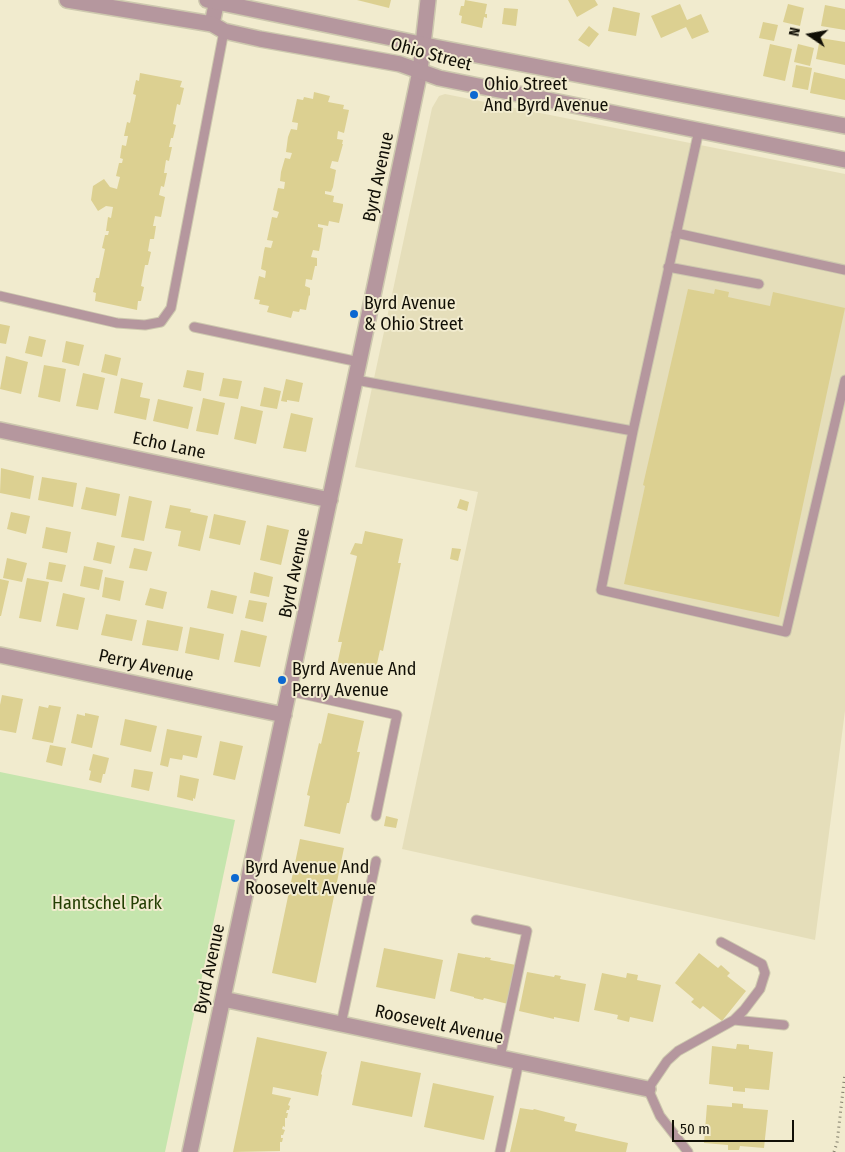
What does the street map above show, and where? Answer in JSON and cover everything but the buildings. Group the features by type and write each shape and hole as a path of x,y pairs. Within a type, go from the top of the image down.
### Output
{"street":[{"name":"Ohio Street","path":"67,0 218,28 260,39 400,64 439,78 845,160"},
{"name":"Byrd Avenue","path":"190,1152 356,380 420,71 428,0"},
{"name":"Ohio Street","path":"214,1 845,126"},
{"path":"214,1 218,28"},
{"name":"Echo Lane","path":"0,430 330,500"},
{"name":"Perry Avenue","path":"0,655 284,715"},
{"name":"Roosevelt Avenue","path":"223,999 648,1089"}],"lane":[{"path":"0,296 117,323 146,325 161,322 171,308 218,28"},
{"path":"699,130 633,432 601,590 786,632 845,380"},
{"path":"676,233 845,270"},
{"path":"668,268 759,284"},
{"path":"194,327 359,362"},
{"path":"356,380 633,432"},
{"path":"289,691 397,715 376,816"},
{"path":"341,1024 376,861"},
{"path":"476,920 526,931 500,1057"},
{"path":"688,1152 660,1116 648,1089 667,1060 678,1051 734,1020 760,989 765,973 762,964 722,942"},
{"path":"734,1020 784,1025"},
{"path":"500,1152 520,1062"}],"path":[{"path":"834,1152 837,1143 845,1073"}],"shaded area":[{"path":"445,94 845,174 845,711 815,940 402,849 478,492 355,467 432,108 439,96"}],"green space":[{"name":"Hantschel Park","path":"0,772 235,820 165,1152 0,1152"}],"place":[{"name":"Ohio Street And Byrd Avenue","path":"474,95"},
{"name":"Byrd Avenue & Ohio Street","path":"354,314"},
{"name":"Byrd Avenue And Perry Avenue","path":"282,680"},
{"name":"Byrd Avenue And Roosevelt Avenue","path":"235,878"}]}
